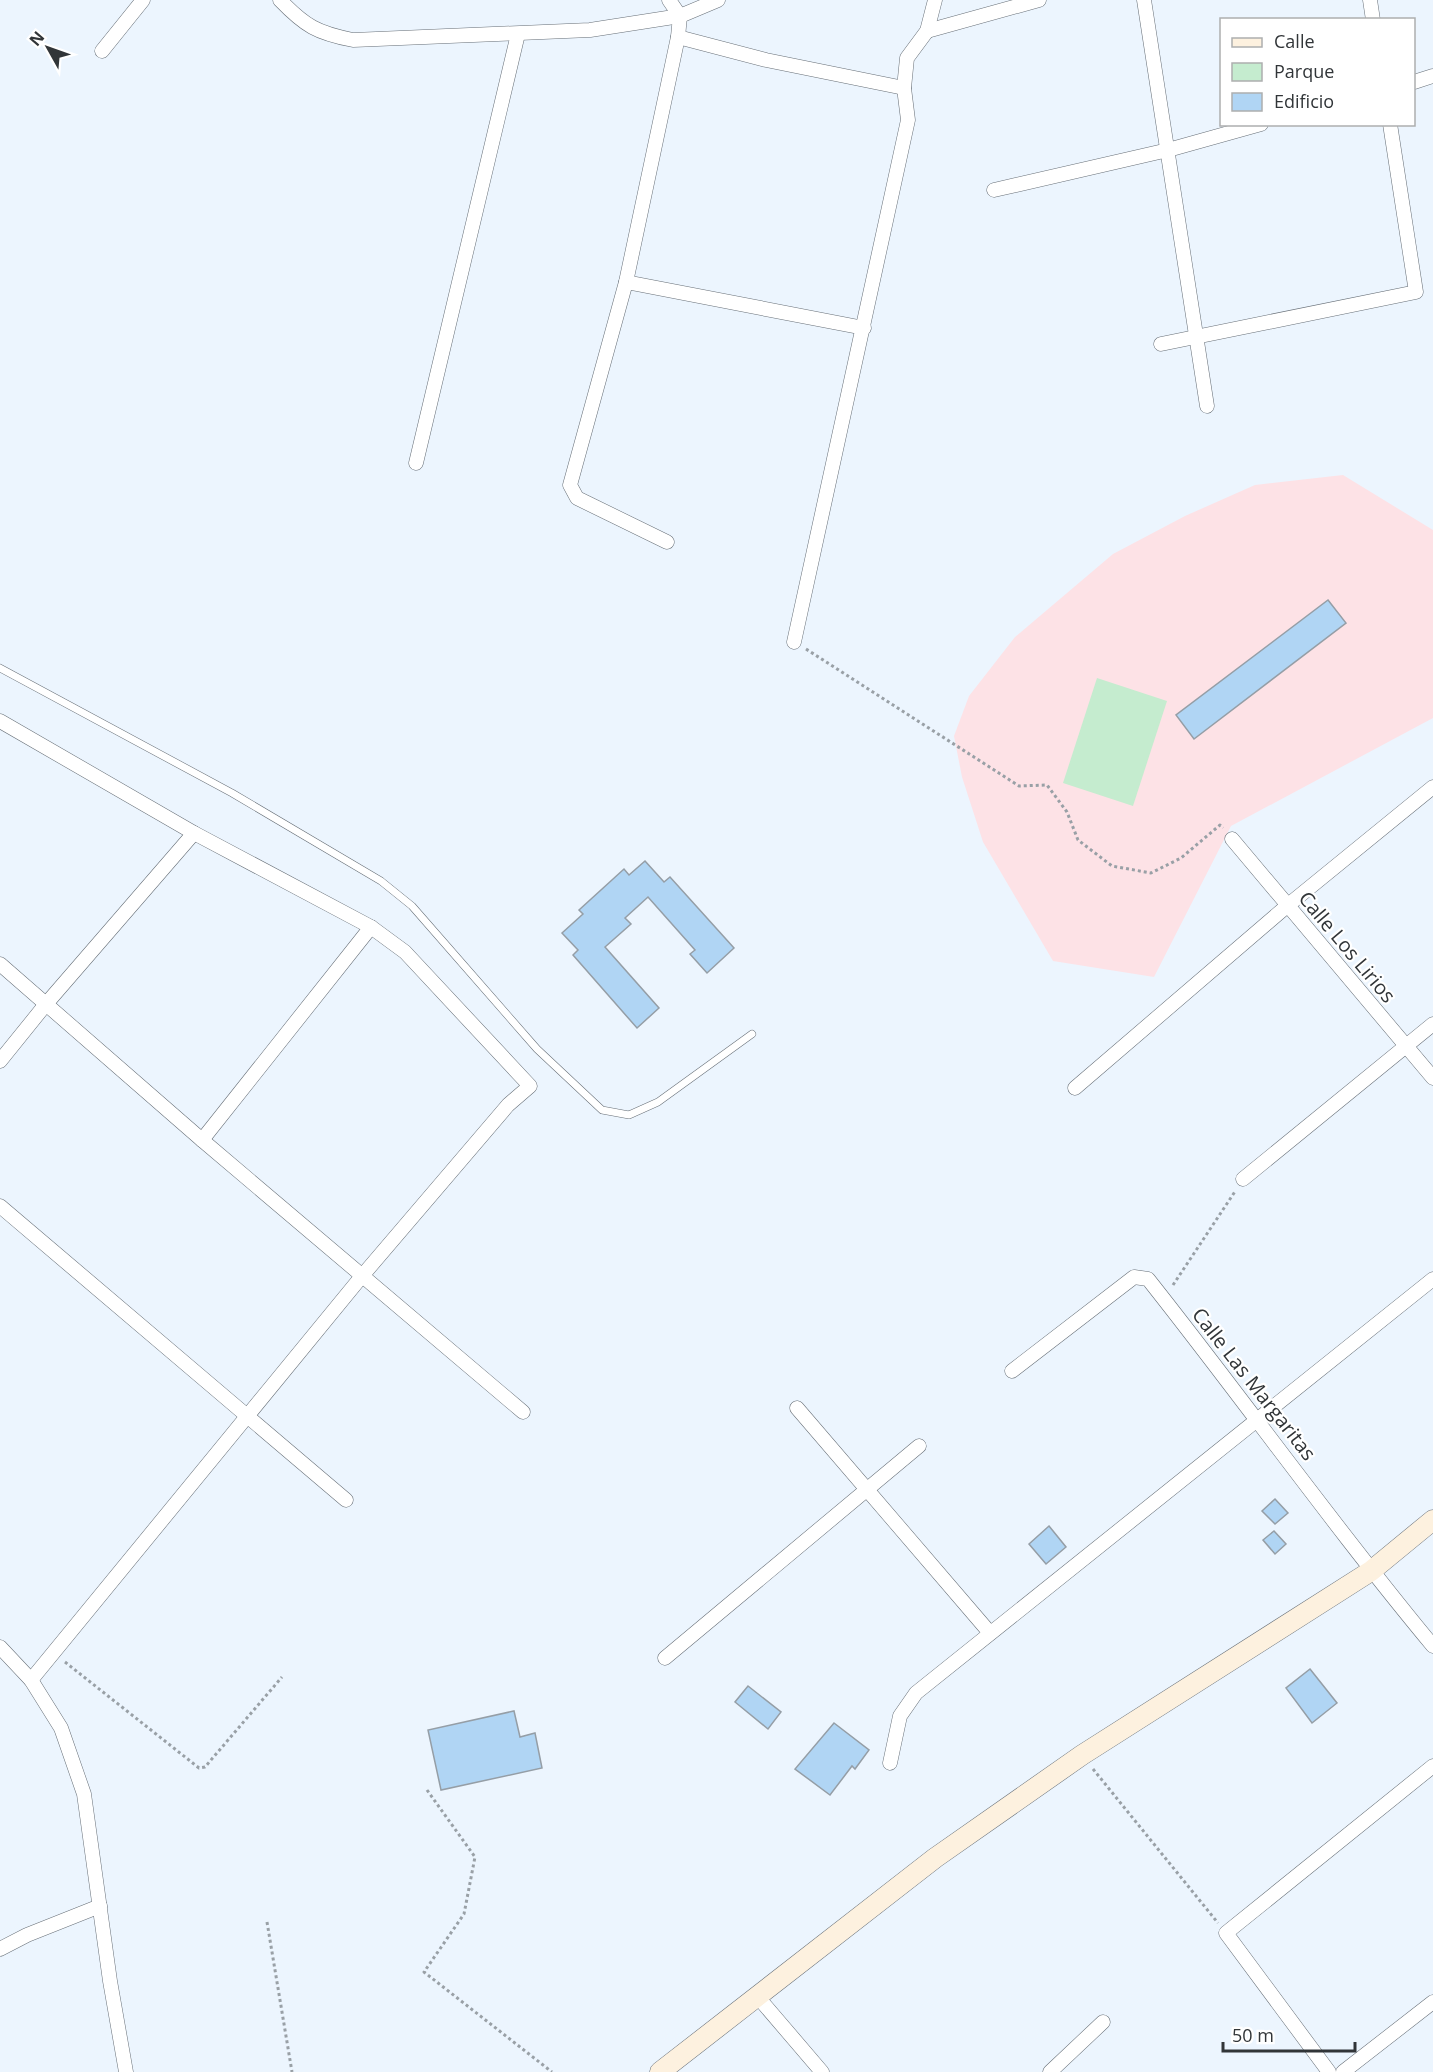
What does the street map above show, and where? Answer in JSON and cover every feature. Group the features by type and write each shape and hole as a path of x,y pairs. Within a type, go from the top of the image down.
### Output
{"street":[{"path":"102,51 143,0"},
{"path":"280,0 308,27 327,35 353,40 590,30 680,16 718,0"},
{"path":"668,542 577,498 570,485 626,282 678,38 680,16 669,0"},
{"path":"794,642 908,120 904,88 908,58 927,31 935,0"},
{"path":"927,31 1039,0"},
{"path":"1144,0 1207,406"},
{"path":"1370,0 1373,18"},
{"path":"416,463 518,34"},
{"path":"678,38 766,60 904,88"},
{"path":"1415,81 1433,76"},
{"path":"994,190 1168,150 1254,126"},
{"path":"1161,344 1416,292 1390,126"},
{"path":"626,282 864,328"},
{"path":"2,725 194,833 371,927 405,952 530,1086 508,1105 362,1276 31,1680"},
{"path":"1075,1088 1287,906 1433,787"},
{"path":"0,1061 46,1004 194,833"},
{"name":"Calle Los Lirios","path":"1232,839 1433,1078"},
{"path":"201,1140 371,927"},
{"path":"0,964 201,1140 523,1412"},
{"path":"1243,1179 1433,1024"},
{"path":"0,1206 346,1500"},
{"name":"Calle Las Margaritas","path":"1012,1371 1134,1277 1148,1279 1257,1418 1371,1571 1433,1646"},
{"path":"891,1763 900,1716 916,1693 1433,1279"},
{"path":"797,1408 990,1633"},
{"path":"665,1658 919,1446"},
{"path":"660,2072 935,1858 1082,1755 1371,1571 1433,1521"},
{"path":"0,1647 31,1680 61,1728 84,1794 126,2072"},
{"path":"1329,2072 1226,1933 1433,1766"},
{"path":"0,1949 27,1935 100,1906"},
{"path":"757,1996 822,2072"},
{"path":"1343,2072 1433,2002"},
{"path":"1050,2072 1103,2022"}],"lane":[{"path":"0,668 232,793 381,881 412,906 537,1049 602,1110 629,1115 658,1102 752,1034"}],"path":[{"path":"794,642 1019,786 1047,785 1067,812 1078,840 1112,866 1151,873 1181,858 1220,825 1232,839"},
{"path":"1164,1299 1243,1179"},
{"path":"54,1654 199,1768 205,1767 282,1677"},
{"path":"1082,1755 1226,1933"},
{"path":"427,1790 475,1857 464,1914 423,1972 552,2072"},
{"path":"267,1922 292,2072"}],"shaded area":[{"path":"1343,475 1433,530 1433,718 1231,826 1154,977 1053,961 983,842 962,777 954,736 969,696 1015,637 1113,554 1185,516 1255,485"}],"green space":[{"path":"1097,678 1167,701 1133,806 1063,783"}],"building":[{"path":"1328,600 1346,623 1194,739 1176,715"},
{"path":"645,861 664,882 670,877 734,948 707,973 690,954 695,950 648,897 625,918 631,924 605,947 659,1008 637,1028 573,955 578,950 562,933 583,914 579,910 624,869 629,875"},
{"path":"1275,1499 1288,1513 1275,1524 1262,1511"},
{"path":"1049,1526 1066,1547 1046,1564 1029,1544"},
{"path":"1274,1531 1286,1544 1275,1554 1263,1540"},
{"path":"1310,1669 1337,1703 1312,1723 1286,1688"},
{"path":"748,1686 781,1712 768,1729 735,1702"},
{"path":"514,1711 520,1737 535,1733 542,1768 441,1790 428,1730"},
{"path":"834,1723 869,1750 855,1769 852,1766 830,1795 795,1769"}]}
